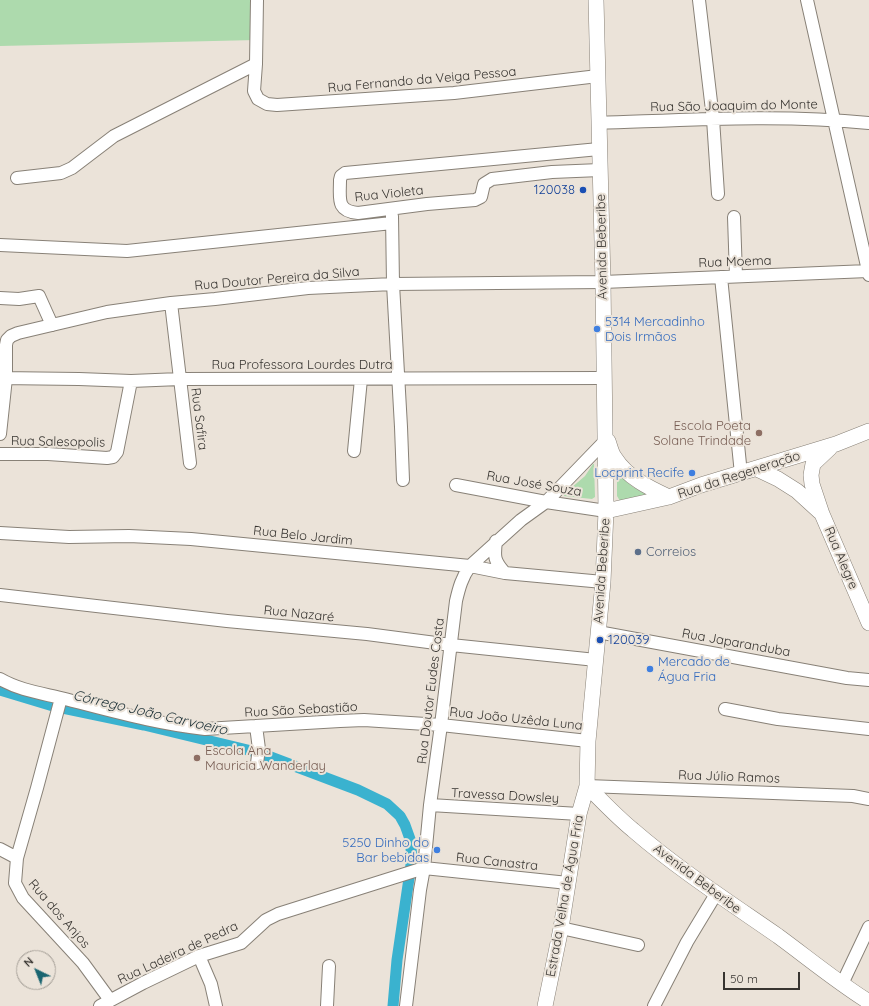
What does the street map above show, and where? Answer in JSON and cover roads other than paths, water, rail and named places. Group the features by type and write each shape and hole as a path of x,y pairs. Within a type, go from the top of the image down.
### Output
{"main road":[{"name":"Avenida Beberibe","path":"596,0 603,282 606,511 603,582 588,741 587,786 634,832 716,894 869,1002"},
{"name":"Rua da Regeneração","path":"606,511 669,497 701,485 836,444 869,431"},
{"path":"605,437 614,457 624,470 641,483 669,497"},
{"name":"Rua Alegre","path":"836,444 813,464 812,484 822,514 869,623"},
{"name":"Rua Alegre","path":"757,469 797,491 822,514"},
{"name":"Estrada Velha de Água Fria","path":"545,1006 561,928 579,814 587,786"}],"street":[{"path":"17,178 61,173 72,168 114,136 256,64 257,0"},
{"path":"699,0 713,119 718,194"},
{"path":"807,0 869,273"},
{"name":"Rua Fernando da Veiga Pessoa","path":"256,64 254,91 258,99 267,104 276,105 454,93 598,76"},
{"name":"Rua São Joaquim do Monte","path":"599,123 713,119 835,120 869,123"},
{"name":"Rua Violeta","path":"599,148 345,173 341,176 341,206 344,210 349,212 392,216 474,200 481,197 484,184 492,179 552,172 600,170"},
{"path":"0,245 127,251 392,216 393,284 403,480"},
{"path":"734,217 736,276"},
{"name":"Rua Moema","path":"603,282 736,276 869,273"},
{"path":"722,277 741,474"},
{"name":"Rua Doutor Pereira da Silva","path":"6,337 107,312 171,303 308,288 393,284 603,282"},
{"path":"0,298 18,299 39,296 52,325"},
{"path":"171,303 180,379"},
{"path":"0,434 6,337"},
{"name":"Rua Professora Lourdes Dutra","path":"3,378 131,381 180,379 604,378"},
{"name":"Rua Safira","path":"180,379 190,462"},
{"path":"354,451 361,379"},
{"name":"Rua Salesopolis","path":"0,454 48,454 107,458 112,457 117,452 131,381"},
{"name":"Rua Doutor Eudes Costa","path":"406,1006 420,890 420,870 442,725 456,601 459,587 470,566 496,541 546,502 605,437"},
{"name":"Rua José Souza","path":"456,485 546,502 606,511"},
{"name":"Rua Belo Jardim","path":"0,533 68,537 128,536 190,539 470,566 505,573 603,582"},
{"path":"496,541 494,555 495,560 498,566 505,573"},
{"name":"Rua Nazaré","path":"0,595 227,621 367,634 451,645 596,660"},
{"name":"Rua Japaranduba","path":"598,632 847,678 869,680"},
{"name":"Rua São Sebastião","path":"2,685 34,693 59,706 126,715 205,729 364,720 442,725"},
{"name":"Rua dos Anjos","path":"59,706 16,858 15,883 20,893 83,964 105,1003"},
{"path":"725,709 778,719 869,729"},
{"name":"Rua João Uzêda Luna","path":"442,725 588,741"},
{"path":"256,726 259,749 257,763"},
{"name":"Rua Júlio Ramos","path":"587,786 853,796 869,799"},
{"name":"Travessa Dowsley","path":"430,805 579,814"},
{"path":"0,849 16,858"},
{"name":"Rua Ladeira de Pedra","path":"105,1003 199,956 241,942 266,920 278,914 420,870"},
{"name":"Rua Canastra","path":"420,870 568,883"},
{"path":"654,1006 687,942 716,894"},
{"path":"842,984 869,927"},
{"path":"561,928 638,945"},
{"path":"199,956 211,984 216,1006"},
{"path":"327,1006 329,966"},
{"path":"406,1006 412,1006"}],"waterway":[{"name":"Córrego João Carvoeiro","path":"0,690 53,706 144,725 260,753 358,790 387,804 400,816 405,825 410,839 412,858 397,960 393,1006"}],"place":[{"name":"120038","path":"583,190"},
{"name":"5314 Mercadinho Dois Irmãos","path":"597,329"},
{"name":"Escola Poeta Solane Trindade","path":"759,433"},
{"name":"Locprint Recife","path":"692,473"},
{"name":"Correios","path":"638,552"},
{"name":"120039","path":"600,640"},
{"name":"Mercado de Água Fria","path":"650,669"},
{"name":"Escola Ana Mauricia Wanderlay","path":"197,758"},
{"name":"5250 Dinho do Bar bebidas","path":"437,850"}]}
